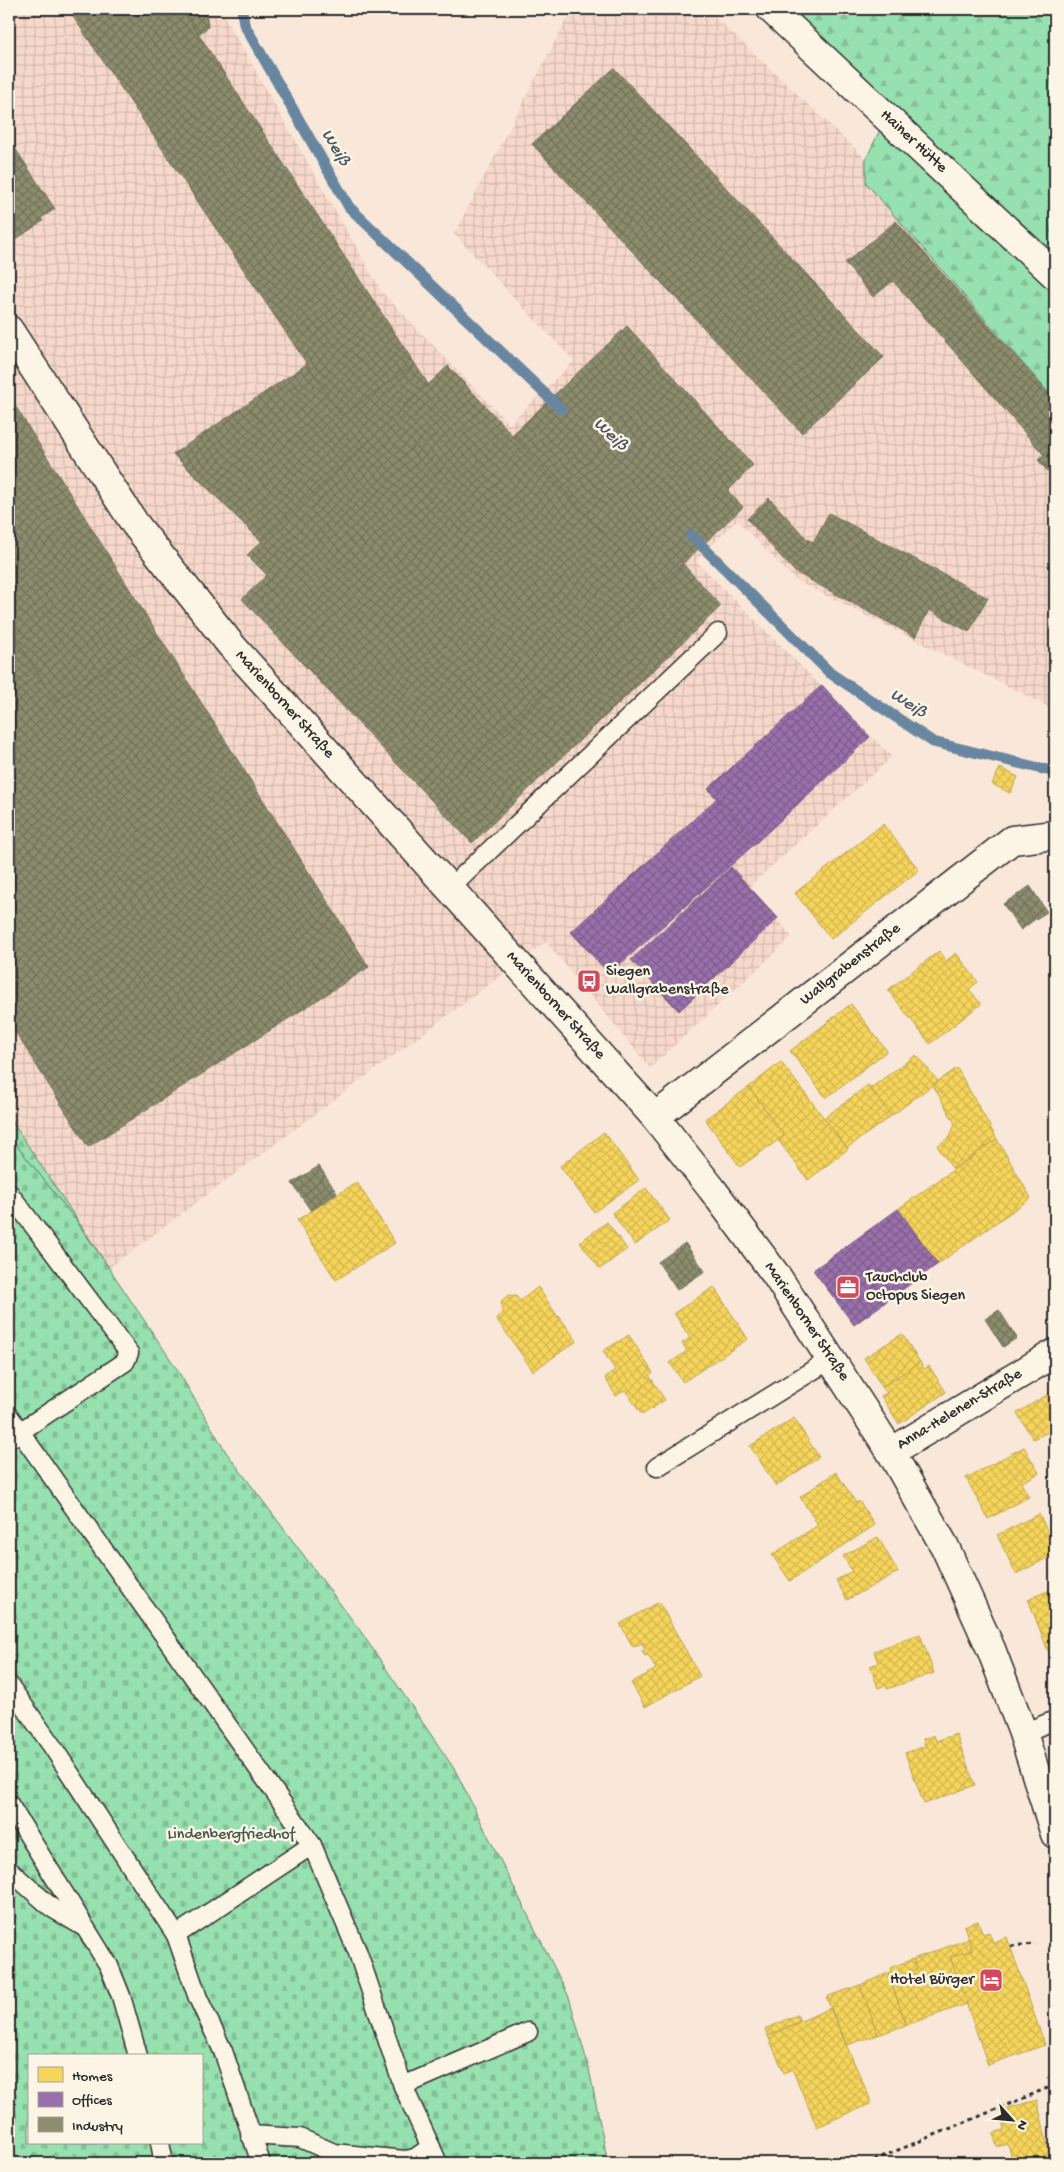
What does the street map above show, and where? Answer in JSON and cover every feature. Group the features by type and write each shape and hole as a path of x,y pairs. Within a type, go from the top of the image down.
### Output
{"main road":[{"name":"Hainer Hütte","path":"771,9 1055,275"},
{"name":"Marienborner Straße","path":"9,330 134,524 231,645 655,1117 712,1189 776,1276 891,1452 945,1547 991,1649 1023,1733 1055,1834"},
{"name":"Wallgrabenstraße","path":"655,1117 1012,840 1055,835"},
{"name":"Anna-Helenen-Straße","path":"891,1452 1055,1353"}],"lane":[{"path":"449,889 718,633"},
{"path":"9,1193 129,1353 125,1362 15,1436"},
{"path":"658,1467 831,1359"},
{"path":"9,1416 15,1436 312,1845 358,1953 403,2086 434,2155 406,2160 367,2159 334,2153 300,2138 250,2135"},
{"path":"9,1685 52,1746 176,1935 198,1998 222,2051 261,2163"},
{"path":"1023,1733 1055,1720"},
{"path":"9,1804 109,1966 121,1996 137,2054"},
{"path":"176,1935 312,1845"},
{"path":"9,1870 52,1908 86,1928"},
{"path":"403,2086 528,2032"},
{"path":"160,2144 164,2163"}],"path":[{"path":"1010,1946 1035,1944"},
{"path":"867,2163 1055,2085"}],"shaded area":[{"path":"9,9 220,9 382,292 509,424 574,361 454,234 572,9 707,9 866,159 866,183 1055,400 1055,710 795,580 737,520 696,561 892,757 750,886 792,937 650,1068 546,942 109,1268 9,1117"}],"green space":[{"path":"790,9 1055,9 1055,400 866,183 866,159 888,113"},
{"path":"9,1117 109,1268 75,1219 9,1136"},
{"name":"Lindenbergfriedhof","path":"9,1136 75,1219 175,1366 226,1452 359,1629 455,1770 569,1997 589,2069 608,2163 9,2163"}],"building: Homes":[{"path":"1000,768 1018,777 1010,793 992,784"},
{"path":"883,824 919,870 831,939 795,893"},
{"path":"939,951 946,961 956,953 978,982 969,989 981,1004 930,1044 888,990"},
{"path":"851,1004 887,1051 826,1098 790,1051"},
{"path":"916,1055 938,1081 891,1116 869,1089"},
{"path":"781,1062 848,1149 808,1180 778,1140 784,1136 749,1087"},
{"path":"957,1068 997,1139 953,1169 937,1146 950,1137 955,1124 933,1085"},
{"path":"868,1085 891,1116 847,1148 824,1118"},
{"path":"749,1087 784,1136 740,1167 705,1119"},
{"path":"604,1132 639,1180 594,1212 560,1166"},
{"path":"997,1139 1031,1198 938,1264 898,1209"},
{"path":"357,1182 395,1243 336,1280 297,1220"},
{"path":"646,1188 670,1220 635,1245 612,1213"},
{"path":"607,1222 627,1249 600,1269 580,1242"},
{"path":"538,1287 577,1341 533,1371 496,1318 504,1311 501,1306 502,1300 509,1295 516,1296 520,1301"},
{"path":"714,1287 748,1339 683,1382 670,1363 687,1351 682,1343 690,1338 674,1313"},
{"path":"902,1334 920,1362 882,1387 864,1358"},
{"path":"629,1335 653,1373 649,1375 665,1400 642,1415 625,1390 616,1396 605,1378 615,1370 603,1351"},
{"path":"920,1362 924,1369 929,1366 946,1392 899,1424 881,1396 887,1393 882,1387"},
{"path":"1055,1390 1055,1429 1033,1439 1017,1413"},
{"path":"794,1418 819,1457 776,1486 750,1446"},
{"path":"1024,1447 1039,1473 1021,1483 1029,1497 988,1519 966,1478"},
{"path":"836,1472 856,1503 859,1501 875,1525 790,1581 772,1555 818,1525 800,1497"},
{"path":"1039,1514 1055,1546 1055,1554 1016,1574 997,1535"},
{"path":"878,1537 898,1572 847,1600 836,1580 852,1571 843,1556"},
{"path":"1055,1588 1055,1648 1048,1651 1028,1599"},
{"path":"659,1602 700,1676 645,1707 631,1683 656,1669 648,1655 645,1656 642,1651 645,1650 642,1643 633,1647 620,1624"},
{"path":"920,1634 934,1673 887,1689 886,1685 878,1688 870,1666 878,1663 874,1651"},
{"path":"956,1734 975,1785 924,1804 905,1753 925,1746 923,1739 934,1735 936,1741"},
{"name":"Hotel Bürger","path":"978,1921 983,1934 989,1932 993,1942 1007,1937 1045,2045 988,2065 950,1957 972,1950 964,1926"},
{"path":"969,1939 972,1950 950,1957 967,2004 906,2025 890,1979 917,1969 913,1959"},
{"path":"913,1959 917,1969 890,1979 888,1973 891,1971 890,1968"},
{"path":"888,1973 906,2025 878,2035 860,1985"},
{"path":"860,1985 878,2035 847,2045 826,1997"},
{"path":"830,2008 872,2103 817,2127 792,2069 784,2073 768,2036"},
{"path":"797,2015 800,2021 768,2036 765,2029"},
{"path":"1037,2100 1052,2163 1013,2163 1008,2144 997,2147 993,2133 1004,2130 1000,2110"}],"building: Offices":[{"path":"822,685 870,737 757,842 708,789"},
{"path":"716,799 757,842 609,974 571,932"},
{"path":"731,867 778,918 679,1011 631,960"},
{"path":"898,1209 938,1264 854,1325 813,1270"}],"building: Industry":[{"path":"68,9 182,9 415,364 342,416"},
{"path":"182,9 206,9 208,27 199,34"},
{"path":"614,68 884,357 802,433 532,144"},
{"path":"9,139 55,209 41,218 43,221 12,242 9,241"},
{"path":"896,221 1055,401 1055,480 1038,460 1044,455 893,281 873,297 845,263"},
{"path":"627,326 753,465 728,491 743,507 656,589 511,436"},
{"path":"307,364 342,416 415,364 428,384 262,542 173,454"},
{"path":"448,366 656,589 430,799 242,599 267,575 247,555"},
{"path":"9,396 159,636 56,702 9,628"},
{"path":"769,498 807,539 813,542 829,513 988,598 969,632 929,610 915,637 795,572 747,519"},
{"path":"683,564 721,606 472,843 430,799"},
{"path":"9,628 56,702 159,636 369,967 88,1147 9,1022"},
{"path":"1030,886 1047,912 1034,920 1017,895"},
{"path":"1017,895 1034,920 1021,930 1003,904"},
{"path":"319,1166 337,1193 311,1211 292,1183"},
{"path":"685,1243 705,1271 677,1290 658,1262"},
{"path":"999,1310 1017,1338 1003,1347 985,1319"}],"waterway":[{"name":"Weiß","path":"242,9 244,24 349,207 561,409"},
{"name":"Weiß","path":"691,535 830,673 933,742 1055,772"}],"place":[{"name":"Siegen Wallgrabenstraße","path":"589,981"},
{"name":"Tauchclub Octopus Siegen","path":"848,1287"},
{"name":"Hotel Bürger","path":"991,1980"}]}
